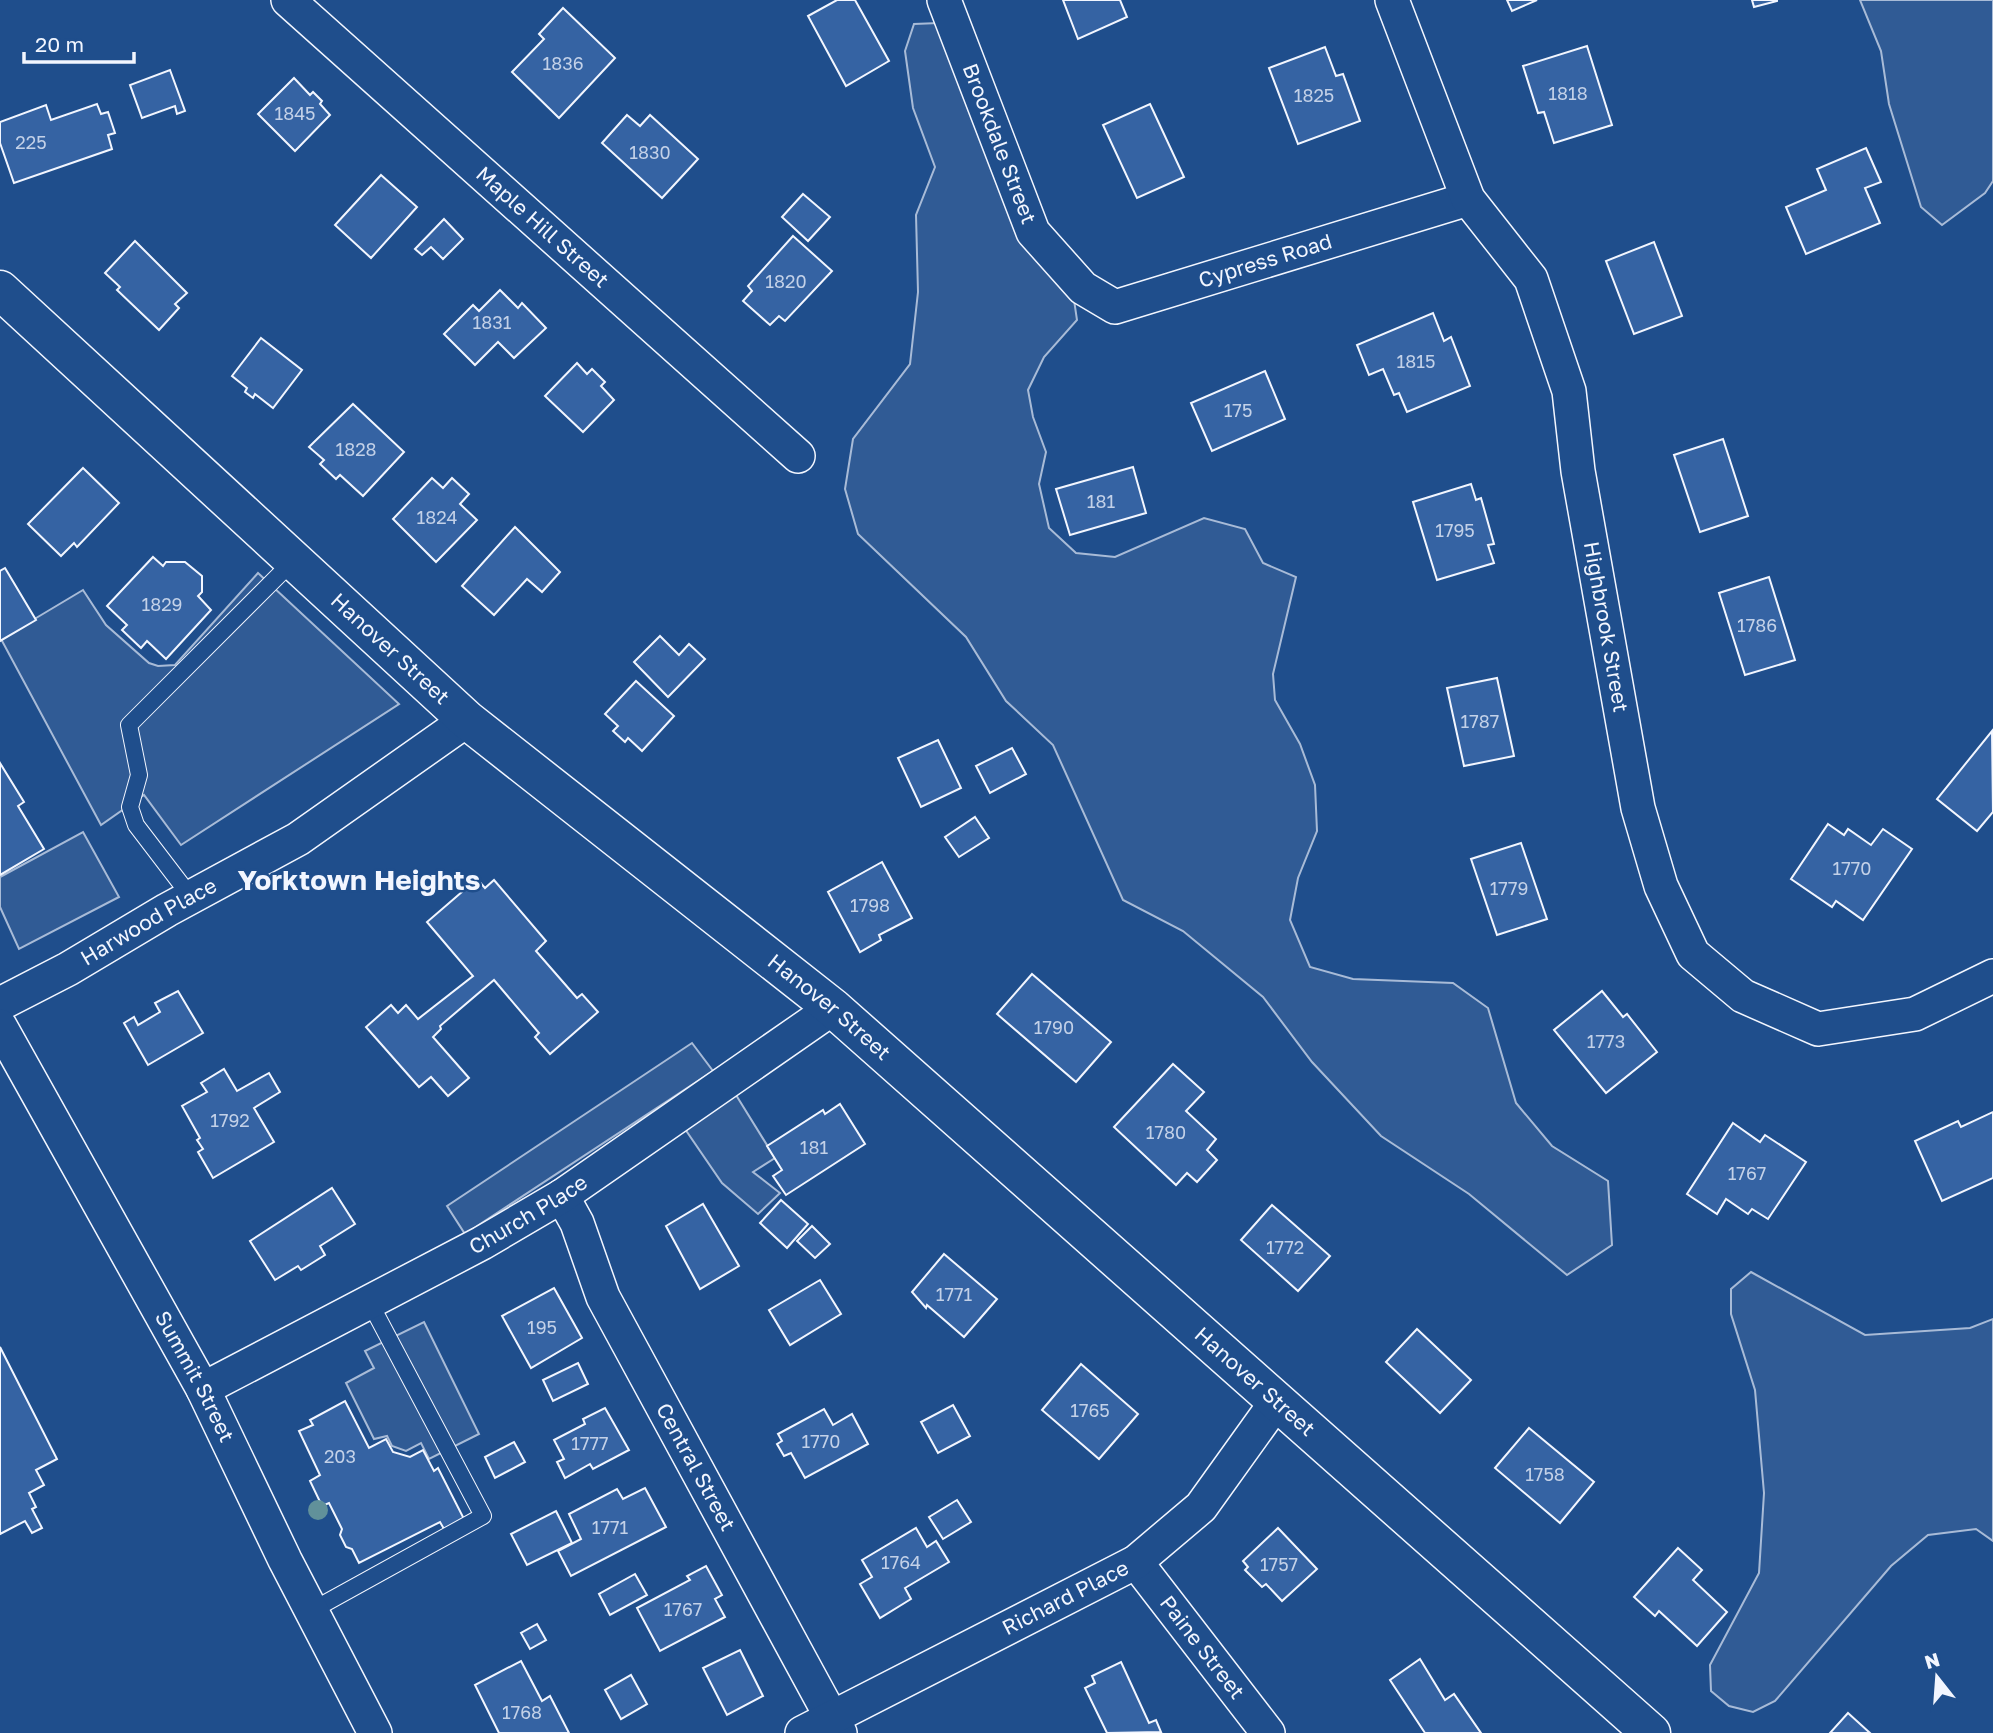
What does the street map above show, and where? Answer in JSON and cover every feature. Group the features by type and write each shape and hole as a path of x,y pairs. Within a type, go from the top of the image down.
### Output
{"street":[{"name":"Maple Hill Street","path":"288,0 798,456"},
{"name":"Brookdale Street","path":"944,0 1033,232 1072,276"},
{"name":"Highbrook Street","path":"1392,0 1468,199 1531,279 1569,391 1578,471 1607,619 1637,808 1661,886 1693,954 1743,996 1818,1029 1915,1014 1993,976"},
{"name":"Cypress Road","path":"1072,276 1083,288 1115,307 1468,199"},
{"name":"Hanover Street","path":"0,290 467,720 833,1009 1651,1733"},
{"name":"Harwood Place","path":"0,1004 68,970 191,897 298,839 467,720"},
{"name":"Church Place","path":"203,1389 482,1243 562,1196 833,1009"},
{"name":"Summit Street","path":"0,1026 203,1389 311,1611 375,1733"},
{"name":"Central Street","path":"562,1196 577,1223 603,1297 836,1725"},
{"name":"Richard Place","path":"802,1733 836,1725 1136,1562 1201,1507 1277,1401"},
{"name":"Paine Street","path":"1136,1562 1268,1733"}],"lane":[{"path":"191,897 136,825 130,807 139,775 129,725 294,560"},
{"path":"311,1611 483,1516 369,1301"}],"shaded area":[{"path":"1860,0 1993,0 1993,181 1985,193 1942,225 1921,207 1889,104 1881,51"},
{"path":"939,23 1073,293 1077,320 1044,357 1028,390 1033,417 1046,452 1039,484 1049,528 1076,553 1115,557 1204,518 1245,529 1263,563 1296,577 1273,674 1275,700 1300,744 1315,785 1317,831 1298,878 1290,920 1310,967 1353,979 1453,983 1488,1008 1516,1103 1552,1146 1608,1181 1612,1245 1567,1275 1469,1194 1381,1136 1312,1062 1263,997 1183,931 1123,900 1053,745 1006,701 966,637 858,534 845,489 853,439 910,364 918,292 916,215 935,167 913,108 905,51 914,24"},
{"path":"258,573 399,704 181,845 144,795 101,825 1,639 83,590 106,625 149,663 158,666 175,665"},
{"path":"83,832 119,897 19,949 0,907 0,877"},
{"path":"692,1043 713,1071 465,1234 447,1206"},
{"path":"736,1095 775,1158 753,1172 780,1193 758,1214 722,1183 685,1129"},
{"path":"1751,1272 1865,1335 1970,1328 1993,1319 1993,1541 1976,1529 1928,1535 1891,1566 1775,1701 1753,1712 1729,1706 1711,1691 1710,1665 1759,1573 1764,1493 1755,1390 1731,1314 1731,1289"},
{"path":"424,1322 479,1434 429,1459 421,1443 406,1451 392,1446 387,1436 374,1439 346,1383 374,1368 365,1351"}],"building":[{"path":"837,0 855,0 889,61 846,86 808,16"},
{"path":"1063,0 1120,0 1127,17 1078,39"},
{"path":"1507,0 1537,0 1512,11"},
{"path":"1752,0 1777,0 1777,1 1754,7"},
{"path":"563,8 615,58 559,118 512,72 544,39 539,34"},
{"path":"1587,46 1612,125 1554,143 1544,112 1538,113 1523,66"},
{"path":"1325,47 1336,76 1343,74 1360,121 1298,144 1269,68"},
{"path":"170,70 185,111 177,114 175,106 142,118 130,85"},
{"path":"294,78 310,95 313,92 322,101 320,104 330,115 295,151 258,114"},
{"path":"97,104 101,114 108,112 115,133 108,135 112,149 14,183 0,143 0,122 46,105 51,120"},
{"path":"1150,104 1184,177 1137,198 1103,125"},
{"path":"627,115 640,126 650,115 698,159 662,198 602,143"},
{"path":"1866,148 1881,182 1865,188 1880,223 1806,254 1786,207 1826,190 1817,169"},
{"path":"381,175 417,207 371,258 335,225"},
{"path":"803,194 830,217 808,241 782,217"},
{"path":"444,219 463,239 443,259 431,247 422,255 415,249"},
{"path":"793,236 832,271 785,321 779,316 770,325 743,301 752,291 748,286"},
{"path":"135,241 187,293 175,304 179,308 159,330 117,290 120,287 105,273"},
{"path":"1654,242 1682,316 1634,334 1606,261"},
{"path":"500,290 518,308 522,303 546,328 514,358 498,342 475,365 444,334 473,305 479,311"},
{"path":"1433,313 1444,341 1451,337 1470,386 1407,412 1399,393 1394,395 1383,369 1369,375 1357,345"},
{"path":"261,338 302,370 273,408 255,394 253,398 245,392 247,388 232,376"},
{"path":"577,363 587,374 592,369 605,382 601,386 614,400 583,432 545,396"},
{"path":"1265,371 1285,419 1212,451 1191,403"},
{"path":"353,404 404,452 363,496 340,475 336,479 320,464 324,460 309,447"},
{"path":"1723,439 1748,516 1700,532 1674,455"},
{"path":"1133,467 1146,513 1070,535 1056,489"},
{"path":"83,468 119,503 77,547 74,543 61,556 28,524"},
{"path":"432,478 443,488 452,478 469,494 460,504 477,520 436,562 393,519"},
{"path":"1471,484 1476,500 1481,498 1494,544 1488,545 1494,563 1437,580 1413,502"},
{"path":"515,527 560,572 542,592 527,579 494,615 462,586"},
{"path":"153,557 163,566 166,562 185,562 202,576 202,592 198,596 211,610 166,659 147,641 141,648 122,630 127,625 107,606"},
{"path":"5,568 36,620 0,641 0,571"},
{"path":"1769,577 1795,660 1745,675 1719,593"},
{"path":"660,636 679,655 689,644 705,659 668,697 634,662"},
{"path":"1497,678 1514,756 1464,766 1447,688"},
{"path":"636,681 674,716 642,751 628,738 625,742 613,731 618,726 605,714"},
{"path":"1992,731 1993,812 1977,831 1937,799"},
{"path":"938,740 961,788 921,807 898,758"},
{"path":"1012,748 1026,774 990,793 976,766"},
{"path":"0,763 24,802 18,806 44,849 0,875"},
{"path":"975,817 989,838 959,857 945,837"},
{"path":"1828,824 1844,835 1848,829 1871,845 1883,829 1912,849 1863,920 1836,901 1832,907 1791,879"},
{"path":"1521,843 1547,919 1497,935 1471,859"},
{"path":"882,862 912,918 879,935 881,940 860,952 828,892"},
{"path":"477,879 485,888 494,880 546,941 536,951 577,998 582,994 598,1012 550,1054 535,1037 539,1033 494,980 440,1026 441,1029 433,1037 469,1078 448,1096 431,1077 419,1087 366,1027 391,1005 398,1013 406,1005 418,1019 473,976 427,922"},
{"path":"1032,974 1111,1042 1076,1082 997,1014"},
{"path":"178,991 203,1033 148,1065 124,1023 134,1017 138,1025 160,1012 155,1003"},
{"path":"1602,991 1623,1017 1627,1014 1657,1052 1606,1093 1554,1030"},
{"path":"1173,1064 1204,1092 1186,1111 1216,1139 1207,1150 1217,1160 1197,1182 1187,1173 1176,1185 1114,1127"},
{"path":"224,1069 237,1091 269,1073 280,1092 254,1108 274,1142 213,1178 198,1152 203,1149 197,1140 200,1138 182,1106 207,1092 201,1083"},
{"path":"840,1104 865,1144 786,1195 773,1176 782,1170 767,1146 823,1110 825,1114"},
{"path":"1993,1112 1993,1178 1942,1201 1915,1141 1958,1121 1961,1127"},
{"path":"1733,1123 1760,1142 1765,1135 1806,1162 1768,1219 1752,1209 1748,1214 1726,1199 1717,1214 1687,1194"},
{"path":"332,1188 355,1224 320,1246 325,1255 301,1270 298,1266 275,1280 250,1241"},
{"path":"781,1200 808,1224 787,1248 760,1223"},
{"path":"703,1204 739,1266 700,1289 666,1226"},
{"path":"1272,1205 1330,1256 1298,1291 1241,1240"},
{"path":"812,1226 830,1244 815,1258 797,1241"},
{"path":"944,1254 997,1299 964,1337 927,1305 926,1308 912,1292"},
{"path":"820,1280 841,1314 790,1345 769,1310"},
{"path":"554,1288 582,1338 531,1368 502,1316"},
{"path":"1417,1329 1471,1380 1440,1413 1386,1362"},
{"path":"0,1347 57,1459 36,1470 44,1485 29,1493 36,1507 32,1509 42,1528 32,1533 25,1521 0,1534"},
{"path":"578,1363 588,1384 553,1401 543,1380"},
{"path":"1081,1364 1138,1414 1099,1459 1042,1410"},
{"path":"345,1401 369,1448 386,1439 393,1452 410,1457 423,1450 434,1471 438,1468 464,1519 444,1529 440,1522 359,1563 340,1535 342,1529 329,1503 322,1506 310,1481 320,1475 299,1431 313,1425 310,1420"},
{"path":"953,1405 970,1436 938,1453 921,1422"},
{"path":"605,1408 629,1450 593,1469 590,1464 565,1478 557,1462 564,1459 554,1440 585,1424 583,1419"},
{"path":"824,1409 833,1425 852,1414 868,1444 805,1478 791,1453 784,1456 777,1444 782,1441 778,1434"},
{"path":"1529,1428 1594,1482 1560,1523 1495,1468"},
{"path":"514,1442 525,1462 495,1478 485,1457"},
{"path":"645,1488 666,1527 571,1576 558,1551 581,1539 569,1514 617,1489 623,1499"},
{"path":"957,1500 971,1522 943,1539 929,1517"},
{"path":"556,1511 572,1543 527,1565 511,1534"},
{"path":"916,1528 927,1547 936,1541 949,1562 905,1588 911,1599 880,1618 860,1584 872,1577 862,1560"},
{"path":"1278,1528 1317,1569 1282,1601 1266,1584 1262,1587 1245,1570 1248,1567 1243,1561"},
{"path":"1678,1548 1702,1570 1693,1580 1727,1612 1697,1646 1659,1611 1655,1616 1634,1597"},
{"path":"706,1566 722,1595 715,1599 725,1617 660,1651 637,1608 690,1580 687,1576"},
{"path":"635,1574 647,1595 610,1615 599,1594"},
{"path":"537,1624 546,1640 530,1649 521,1633"},
{"path":"740,1650 763,1696 727,1715 703,1668"},
{"path":"1420,1659 1445,1700 1454,1694 1481,1733 1425,1733 1390,1680"},
{"path":"521,1661 542,1701 550,1696 569,1733 499,1733 475,1685"},
{"path":"1121,1662 1149,1723 1156,1720 1161,1732 1107,1733 1085,1688 1095,1683 1092,1676"},
{"path":"631,1675 647,1704 621,1719 605,1690"},
{"path":"1848,1713 1870,1733 1830,1733"}],"district":[{"name":"Yorktown Heights","path":"359,880"}]}
